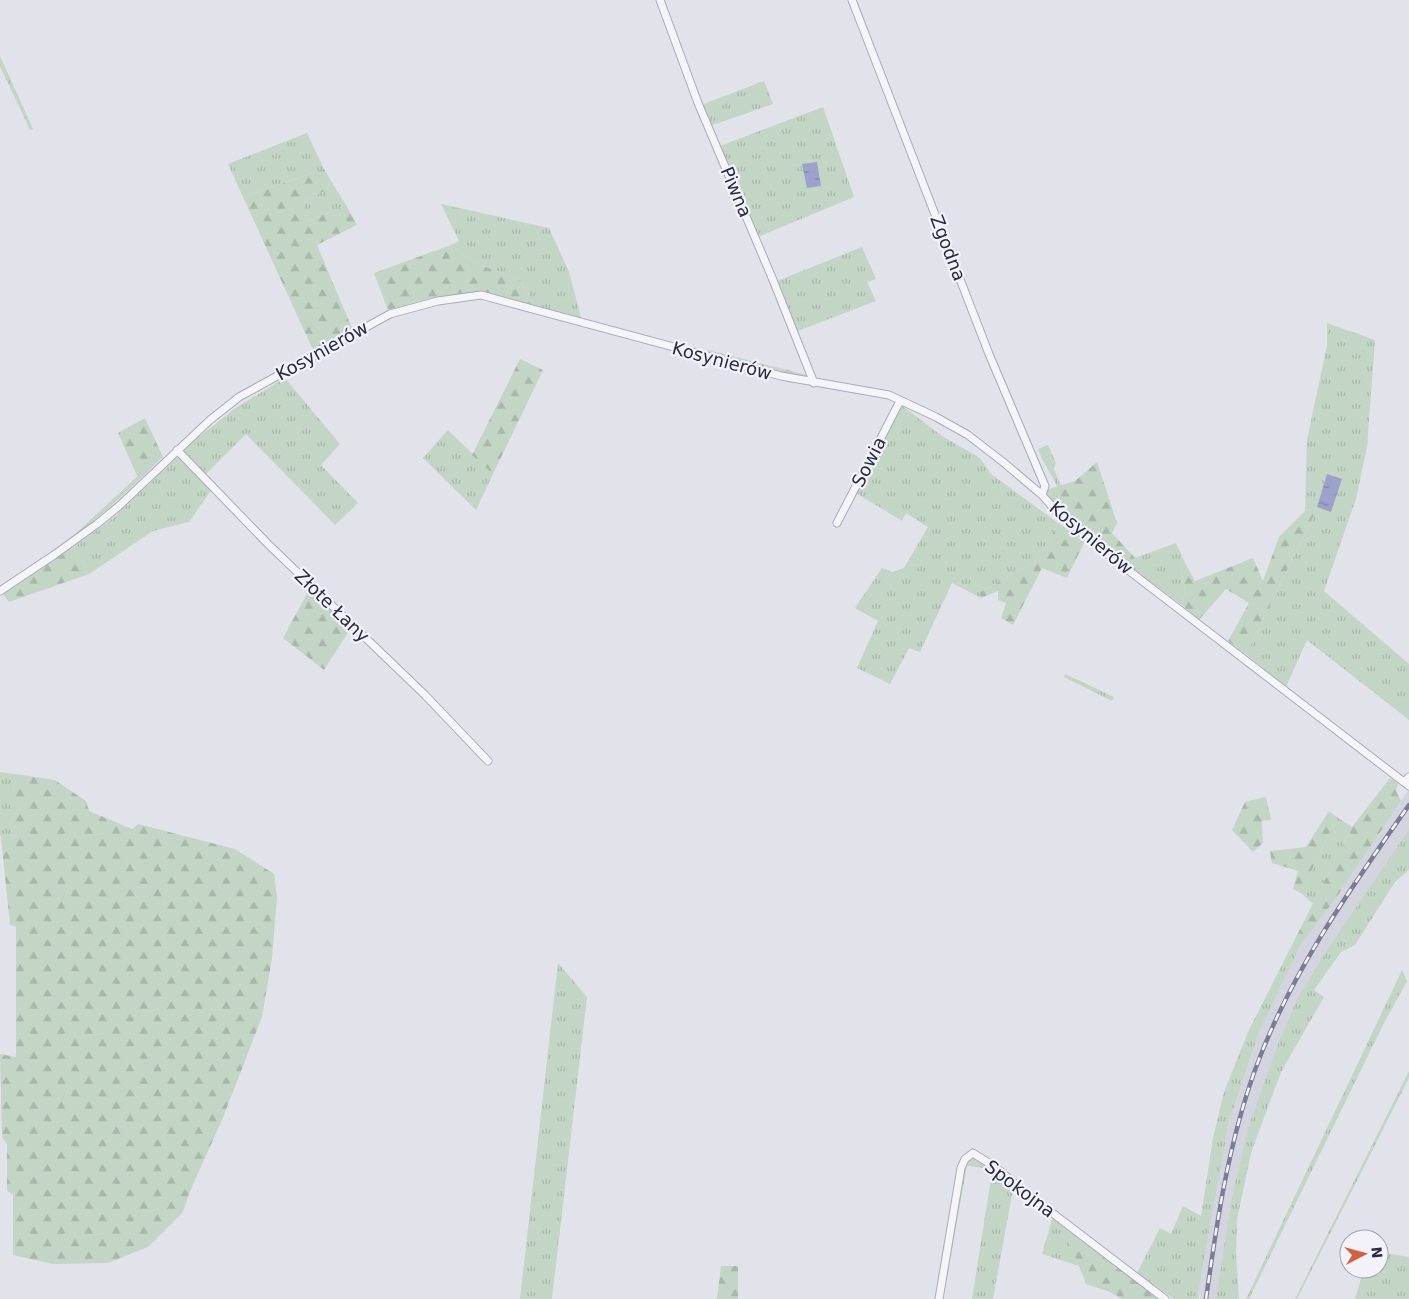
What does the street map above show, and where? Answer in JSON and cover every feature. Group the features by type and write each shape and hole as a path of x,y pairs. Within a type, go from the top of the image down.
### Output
{"street":[{"name":"Piwna","path":"660,0 698,103 773,280 814,383"},
{"name":"Zgodna","path":"852,0 989,354 1045,486 1042,495"},
{"name":"Kosynierów","path":"0,590 54,556 97,524 210,420 239,397 390,314 438,300 481,295 701,356 814,383 888,396 936,417 968,435 1003,462 1102,550 1407,782"},
{"name":"Sowia","path":"837,523 900,401"},
{"name":"Złote Łany","path":"177,450 268,544 424,695 488,761"},
{"name":"Spokojna","path":"939,1299 961,1168 964,1159 973,1153 995,1167 1165,1299"}],"shaded area":[{"path":"1409,789 1409,829 1326,951 1296,1001 1277,1046 1248,1128 1231,1201 1216,1299 1200,1299 1201,1295 1198,1294 1229,1121 1259,1032 1300,946 1336,898"}],"green space":[{"path":"0,56 33,129 30,130 0,66"},
{"path":"764,81 773,104 710,126 701,105"},
{"path":"823,107 854,197 758,237 720,146"},
{"path":"307,133 324,169 243,197 228,164"},
{"path":"324,169 334,186 304,202 309,221 346,205 357,225 317,245 352,328 313,350 243,197"},
{"path":"334,186 346,205 309,221 304,202"},
{"path":"441,204 549,228 569,272 582,321 533,306 528,292 518,279 473,262 451,245 459,241"},
{"path":"451,245 473,262 518,279 528,292 533,306 481,292 431,298 388,310 374,273"},
{"path":"862,247 876,279 867,282 876,301 795,332 777,281"},
{"path":"1327,323 1375,340 1367,447 1356,499 1324,591 1409,664 1409,720 1307,640 1286,687 1246,654 1313,517 1341,480 1327,475 1317,507 1305,511 1307,440 1327,345"},
{"path":"708,350 807,375 810,380 708,356"},
{"path":"520,359 543,370 493,474 472,455"},
{"path":"285,378 340,444 321,465 358,503 335,525 246,434 205,475 182,450 237,407"},
{"path":"901,405 942,436 980,458 991,474 1058,523 1038,559 979,593 981,598 952,583 920,652 909,648 890,684 857,668 878,621 855,608 882,568 892,572 904,568 928,527 906,513 902,521 856,493"},
{"path":"145,418 163,457 139,480 118,433"},
{"path":"448,430 493,474 476,510 423,458"},
{"path":"1048,445 1056,463 1054,469 1061,486 1057,486 1038,449"},
{"path":"179,456 212,489 189,522 153,531 89,574 74,547 113,518"},
{"path":"1097,462 1117,523 1112,533 1135,558 1128,565 1049,499 1046,490 1075,481"},
{"path":"138,476 139,480 121,497 63,545"},
{"path":"1317,507 1331,512 1313,517 1246,654 1228,641 1249,603 1226,589 1199,620 1182,605 1185,591 1181,568 1185,563 1195,581 1253,558 1263,581 1279,537 1305,511"},
{"path":"1058,523 1085,541 1067,578 1042,568 1013,625 1001,618 1006,603 998,600 998,591 981,598 979,593 1038,559"},
{"path":"1176,543 1185,563 1181,568 1185,591 1182,605 1128,565 1135,558"},
{"path":"74,547 89,574 9,602 2,593"},
{"path":"309,590 351,628 324,670 283,638"},
{"path":"1065,674 1114,697 1112,701 1064,677"},
{"path":"0,772 15,774 13,796 21,802 10,825 19,828 19,835 1,837 0,835"},
{"path":"15,774 55,780 86,801 89,811 132,829 138,824 235,849 274,874 277,898 272,958 262,1017 222,1120 190,1191 183,1212 148,1247 108,1263 53,1264 13,1255 13,1194 7,1191 7,1144 2,1137 0,1054 16,1057 16,927 10,925 1,837 19,835 19,828 10,825 21,802 13,796"},
{"path":"1390,778 1398,783 1396,791 1401,801 1336,898 1300,946 1294,941 1352,827"},
{"path":"1266,797 1271,820 1262,821 1263,843 1253,852 1232,830 1245,802"},
{"path":"1329,811 1337,817 1301,893 1293,889 1298,871 1272,863 1270,851 1306,847"},
{"path":"1337,817 1352,827 1313,904 1301,893"},
{"path":"1409,829 1409,870 1395,882 1355,945 1341,952 1314,990 1324,997 1281,1072 1251,1153 1237,1219 1236,1254 1239,1299 1216,1299 1231,1201 1248,1128 1277,1046 1296,1001 1326,951"},
{"path":"1294,941 1300,946 1259,1032 1229,1121 1198,1294 1199,1299 1174,1299 1137,1273 1160,1228 1171,1234 1183,1206 1201,1216 1213,1138 1224,1092 1248,1032"},
{"path":"558,963 587,997 552,1299 520,1299"},
{"path":"1402,970 1407,981 1383,1025 1249,1299 1246,1299"},
{"path":"1409,1071 1409,1078 1297,1299 1295,1299"},
{"path":"970,1159 977,1159 986,1163 1080,1236 1069,1241 1079,1266 1042,1254 1053,1216 1013,1189 993,1299 972,1299 992,1172 985,1168 967,1166 943,1299 941,1299 965,1163"},
{"path":"1080,1236 1159,1297 1158,1299 1122,1299 1110,1292 1086,1284 1069,1241"},
{"path":"1389,1254 1409,1257 1409,1299 1355,1299 1361,1279 1389,1279"},
{"path":"721,1266 738,1266 738,1299 717,1299"}],"water":[{"path":"817,162 821,186 807,188 802,164"},
{"path":"1327,474 1342,479 1331,512 1317,507"}],"railway":[{"path":"1206,1299 1224,1183 1246,1098 1269,1034 1323,932 1409,805"}]}
